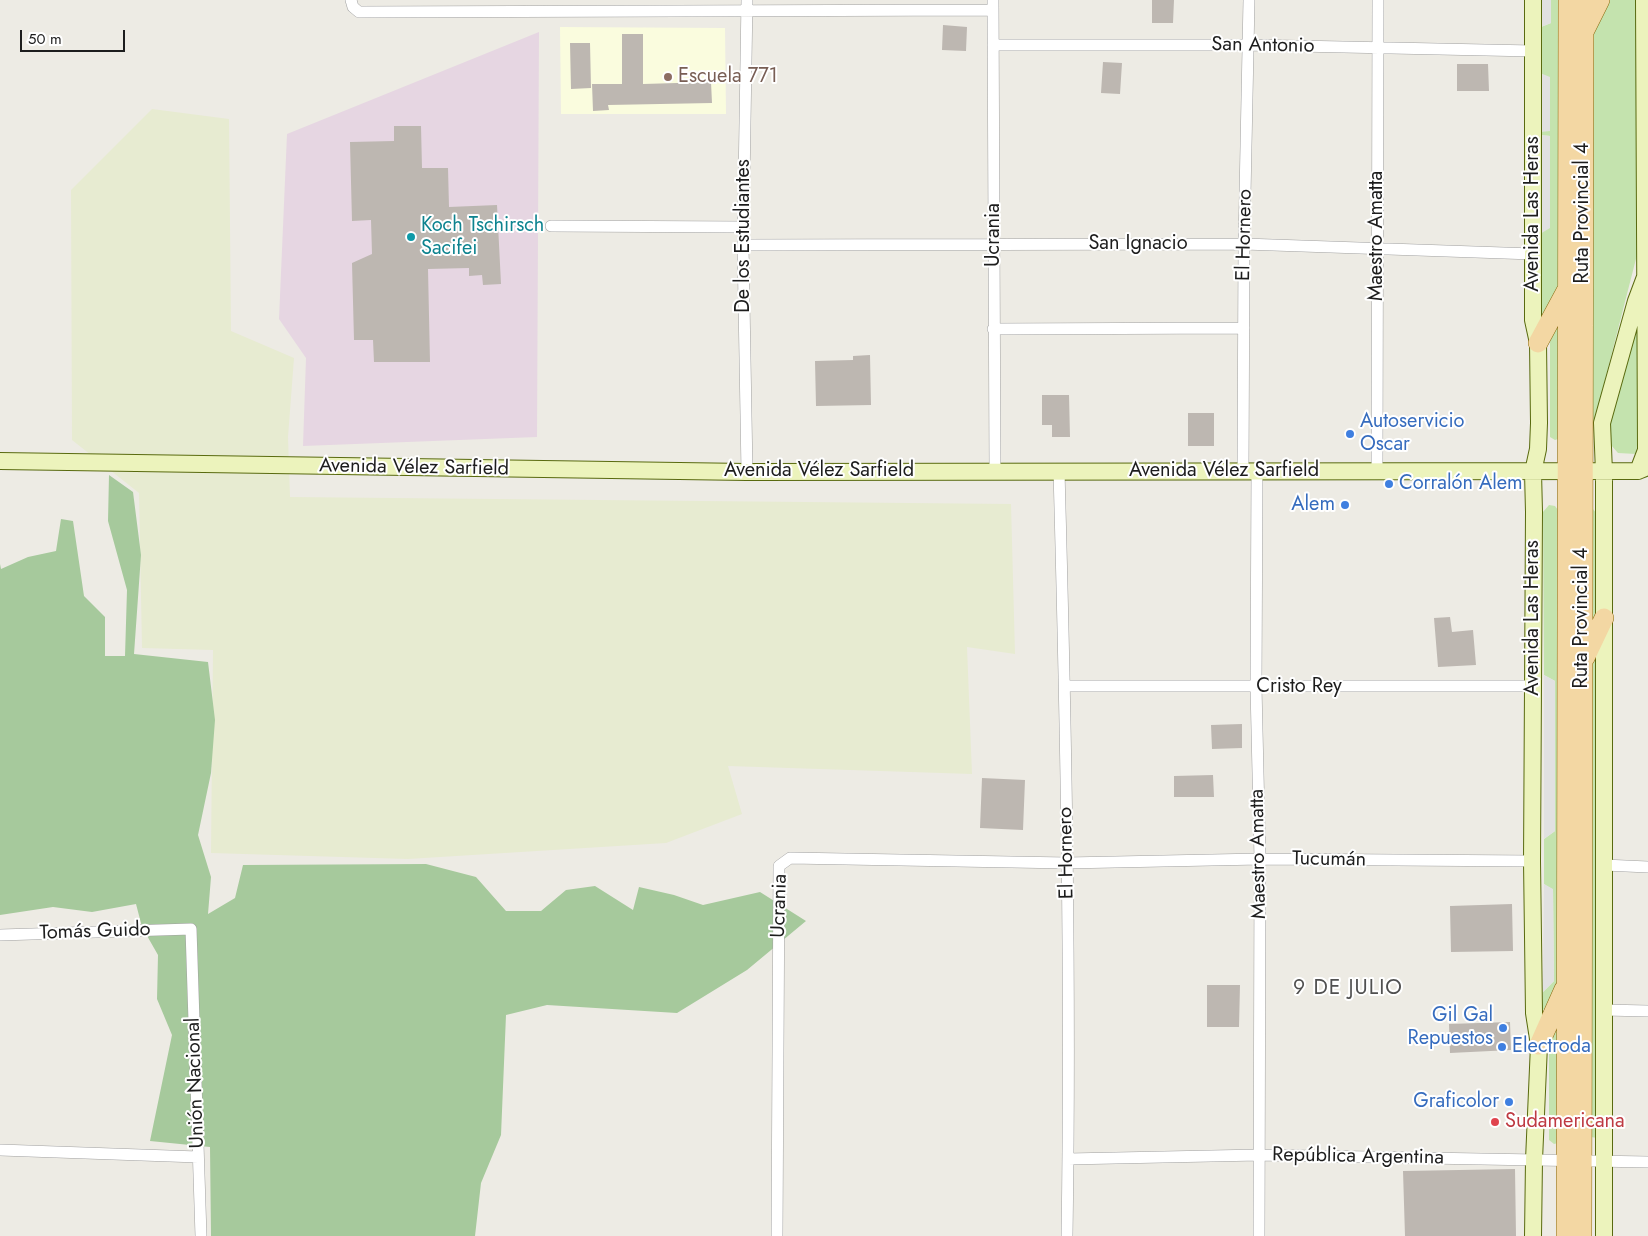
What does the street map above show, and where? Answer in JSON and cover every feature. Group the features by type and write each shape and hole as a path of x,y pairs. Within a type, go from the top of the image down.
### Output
{"main road":[{"name":"Avenida Las Heras","path":"1533,0 1533,320 1538,343 1539,423 1538,449 1533,472 1532,862 1534,1013 1539,1045 1533,1236"},
{"name":"Ruta Provincial 4","path":"1566,1236 1574,1160 1582,664 1568,288 1568,0"},
{"name":"Ruta Provincial 4","path":"1582,1236 1574,1160 1566,984 1584,0"},
{"path":"1584,33 1600,0"},
{"path":"1644,0 1646,219 1645,472"},
{"path":"1604,1236 1604,472 1602,423 1636,301 1645,277"},
{"path":"1538,343 1568,288"},
{"name":"Avenida Vélez Sarfield","path":"0,462 748,472 995,470 1645,472"},
{"path":"1582,664 1604,618"},
{"path":"1539,1045 1566,984"}],"street":[{"path":"351,0 353,6 359,12 524,5 993,5"},
{"name":"El Hornero","path":"1248,0 1249,45 1244,328 1250,471"},
{"name":"Maestro Amatta","path":"1377,472 1378,0"},
{"name":"Ucrania","path":"993,5 995,470"},
{"name":"De los Estudiantes","path":"746,6 743,245 748,472"},
{"name":"San Antonio","path":"993,45 1249,45 1533,51"},
{"path":"551,226 743,228"},
{"name":"San Ignacio","path":"743,245 1244,244 1533,254"},
{"path":"993,329 1244,328"},
{"name":"El Hornero","path":"1059,471 1065,686 1067,864 1067,1236"},
{"name":"Maestro Amatta","path":"1250,471 1260,859 1259,1236"},
{"name":"Cristo Rey","path":"1065,686 1532,686"},
{"name":"Ucrania","path":"777,1236 779,866 790,858 1067,864"},
{"name":"Tucumán","path":"1067,864 1260,859 1532,862"},
{"path":"1604,865 1648,867"},
{"name":"Tomás Guido","path":"0,934 191,929"},
{"name":"Unión Nacional","path":"191,929 201,1236"},
{"path":"1604,1010 1648,1011"},
{"path":"0,1150 198,1158"},
{"name":"República Argentina","path":"1068,1159 1259,1155 1648,1162"}],"shaded area":[{"path":"1541,0 1551,0 1551,23 1541,27"},
{"path":"560,27 725,28 726,114 561,114"},
{"path":"539,32 537,437 303,446 306,358 279,319 287,134"},
{"path":"1540,73 1550,77 1550,131 1541,132"},
{"path":"152,109 229,119 231,331 294,358 288,437 290,497 1011,504 1015,654 967,647 972,774 728,766 742,814 666,843 408,859 211,853 213,650 142,648 139,493 72,440 71,190"},
{"path":"1540,135 1550,136 1550,228 1540,234"},
{"path":"1544,675 1555,681 1555,831 1544,839"},
{"path":"1544,884 1553,889 1554,981 1543,992"}],"green space":[{"path":"1551,0 1562,0 1562,283 1539,321 1540,234 1550,136 1540,135 1541,27 1551,23"},
{"path":"1606,0 1637,0 1638,251 1592,426 1588,39"},
{"path":"1559,316 1558,439 1555,440 1550,437 1550,342"},
{"path":"1636,328 1638,330 1636,454 1618,453 1611,445 1611,421"},
{"path":"109,475 133,492 141,555 134,654 208,662 215,720 211,773 198,835 211,877 208,914 235,898 243,865 426,864 476,877 506,911 541,911 566,890 595,886 633,910 639,887 674,895 703,905 760,892 806,921 747,970 677,1013 547,1005 506,1015 501,1135 481,1183 475,1236 211,1236 210,1147 150,1141 172,1035 157,999 158,955 142,927 136,904 92,912 53,907 0,915 0,564 1,569 28,557 56,551 61,519 73,521 84,596 105,617 105,656 125,656 127,590 108,521"},
{"path":"1549,505 1555,506 1558,510 1561,983 1545,1011 1542,1008 1543,992 1554,981 1553,890 1544,884 1544,839 1555,831 1555,681 1544,675 1543,512"},
{"path":"1593,509 1596,513 1598,607 1591,629"},
{"path":"1596,651 1597,1138 1591,1137 1589,676 1593,652"},
{"path":"1557,1021 1558,1143 1554,1144 1549,1140 1549,1043"}],"building":[{"path":"1152,0 1174,0 1173,23 1152,23"},
{"path":"943,25 967,27 966,51 942,50"},
{"path":"622,34 643,34 643,84 711,82 712,103 608,105 609,110 593,111 592,84 622,84"},
{"path":"570,43 590,43 591,88 571,89"},
{"path":"1103,62 1122,63 1120,94 1101,93"},
{"path":"1457,64 1488,64 1489,91 1457,91"},
{"name":"Koch Tschirsch Sacifei","path":"394,126 421,126 422,168 448,168 449,207 497,205 501,284 483,285 482,275 469,276 469,268 428,269 430,362 374,362 373,340 354,340 352,263 372,254 371,220 352,221 350,142 394,141"},
{"path":"870,355 871,405 816,406 815,361 853,360 853,356"},
{"path":"1042,395 1069,395 1070,437 1052,437 1052,425 1042,425"},
{"path":"1188,413 1214,413 1214,446 1188,446"},
{"path":"1450,617 1452,632 1473,630 1476,665 1438,667 1434,618"},
{"path":"1242,724 1242,748 1212,749 1211,725"},
{"path":"1213,775 1214,797 1174,797 1174,776"},
{"path":"982,778 1025,780 1023,830 980,828"},
{"path":"1512,904 1513,951 1451,952 1450,906"},
{"path":"1207,985 1240,985 1239,1027 1207,1027"},
{"path":"1510,1022 1511,1050 1450,1053 1449,1024"},
{"path":"1515,1169 1516,1236 1405,1236 1403,1171"}],"place":[{"name":"Escuela 771","path":"668,77"},
{"name":"Koch Tschirsch Sacifei","path":"411,237"},
{"name":"Autoservicio Oscar","path":"1350,434"},
{"name":"Corralón Alem","path":"1389,484"},
{"name":"Alem","path":"1345,505"},
{"name":"Gil Gal Repuestos","path":"1503,1028"},
{"name":"Electroda","path":"1502,1047"},
{"name":"Graficolor","path":"1509,1102"},
{"name":"Sudamericana","path":"1495,1122"}],"district":[{"name":"9 DE JULIO","path":"1348,989"}]}
